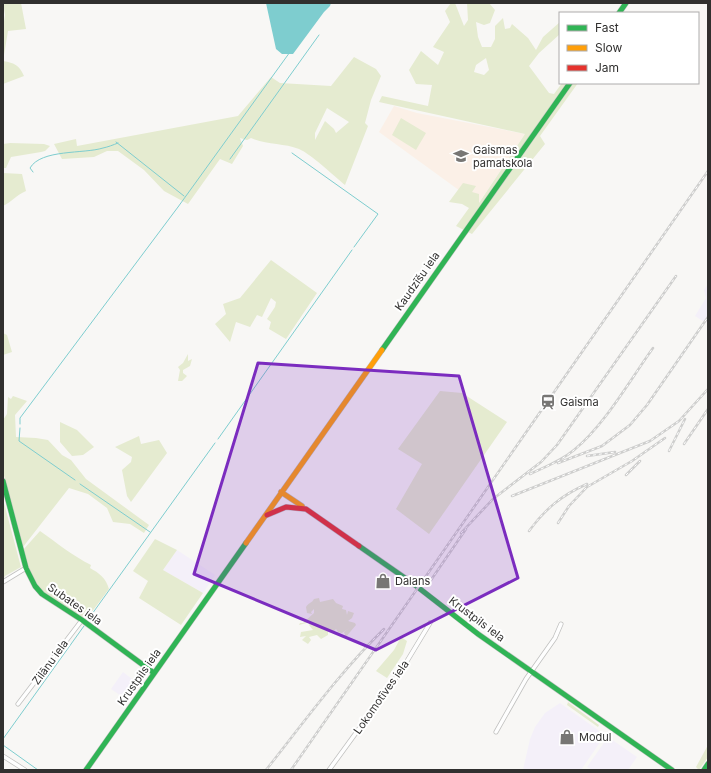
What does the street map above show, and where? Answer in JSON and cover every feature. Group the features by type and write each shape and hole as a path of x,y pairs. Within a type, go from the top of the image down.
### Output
{"main road":[{"name":"Kaudzīšu iela","path":"281,492 569,84"},
{"name":"Subates iela","path":"3,481 26,568 35,586 42,594 82,620 154,673"},
{"path":"281,492 306,509"},
{"name":"Krustpils iela","path":"86,770 281,492"},
{"name":"Krustpils iela","path":"265,516 276,509 285,506 296,506 306,509 422,589 478,634 672,770"},
{"path":"704,770 708,764"}],"street":[{"path":"3,581 26,568"},
{"name":"Zilānu iela","path":"18,704 82,620"},
{"name":"Lokomotīves iela","path":"329,770 401,671 430,622"},
{"path":"496,732 516,695 555,638 562,624"},
{"path":"3,756 25,770"}],"highlighted area":[{"path":"258,363 459,376 518,578 376,650 194,574"}],"shaded area":[{"name":"Gaismas pamatskola","path":"394,106 417,113 525,134 478,204 379,132"},
{"path":"708,284 708,321 706,323 695,316 706,298 704,290"},
{"path":"177,550 215,575 203,593 163,570"},
{"path":"123,672 140,685 129,701 111,689"},
{"name":"Modul","path":"560,703 598,730 603,738 581,770 523,770 530,739 535,727 545,713"},
{"name":"Modul","path":"608,737 637,757 628,770 593,770 587,767"}],"green space":[{"path":"3,3 21,3 26,29 8,31 3,61 3,27 5,15"},
{"path":"451,3 455,3 464,26 468,20 467,3 489,3 495,10 490,23 484,25 476,22 478,37 482,47 491,47 495,39 495,26 503,18 505,29 510,28 512,24 528,38 536,50 543,37 559,23 559,35 539,53 529,66 549,93 554,94 561,84 577,84 540,136 545,144 472,234 456,226 469,208 462,204 449,202 463,183 476,186 472,192 479,194 479,203 525,134 379,102 382,96 428,106 432,85 416,84 409,70 421,51 438,65 444,52 433,47 450,22 445,11","holes":["486,58 489,70 484,75 474,72 476,65"]},
{"path":"354,57 376,69 381,76 371,100 365,123 368,126 345,185 316,160 299,149 263,142 251,138 247,140 240,138 243,146 232,164 220,159 188,204 164,191 144,170 118,151 107,151 94,157 62,159 54,144 76,139 77,146 238,116 271,77 280,83 331,86","holes":["327,108 349,122 336,133 334,129 325,121 315,140 315,133"]},
{"path":"3,61 16,65 24,76 3,84"},
{"path":"401,118 426,133 416,150 392,135"},
{"path":"3,144 44,144 50,146 45,151 11,157 6,168 3,168"},
{"path":"3,173 22,174 26,191 19,194 3,206"},
{"path":"271,260 317,293 286,339 269,329 271,322 267,319 275,307 276,302 271,298 262,317 257,315 250,327 236,322 230,342 215,324 226,314 223,304 240,298"},
{"path":"3,333 7,335 12,352 3,355"},
{"path":"188,354 188,361 192,359 190,366 183,370 183,373 187,376 182,381 178,381 180,370 178,367 183,363"},
{"path":"440,391 462,393 507,422 429,534 396,509 422,464 398,449"},
{"path":"13,396 27,401 15,415 16,437 48,440 62,455 71,460 86,479 149,525 144,533 130,524 113,522 107,508 88,494 69,488 23,547 12,511 3,471 3,420 7,414 8,397 11,399"},
{"path":"60,422 77,430 94,447 83,455 72,456 60,442"},
{"path":"139,436 141,444 159,440 167,453 131,502 127,496 122,470 131,462 132,457 115,447"},
{"path":"3,499 21,567 5,576 3,580"},
{"path":"40,531 91,565 90,568 99,574 106,582 109,589 85,621 40,591 30,574 23,550"},
{"path":"155,539 177,550 163,570 203,593 181,625 139,598 148,581 133,571"},
{"path":"319,598 320,602 333,599 336,603 343,606 342,609 346,610 347,615 348,611 354,613 352,618 348,621 355,623 356,625 345,638 343,636 345,635 344,632 349,628 342,633 338,632 336,629 332,633 328,631 328,635 321,639 317,635 309,637 311,640 308,644 302,640 306,636 300,637 301,632 313,630 309,625 310,622 299,625 314,613 314,609 311,612 312,614 307,613 306,607 314,599"},
{"path":"401,637 407,641 403,654 387,678 376,671 394,650"},
{"path":"568,702 599,725 598,727 567,705"},
{"path":"708,745 708,757 699,770 696,767"}],"water":[{"path":"266,3 331,3 293,54 282,54 276,49"}],"waterway":[{"path":"230,159 319,35"},
{"path":"20,424 20,418 178,207 290,52"},
{"path":"116,142 184,196"},
{"path":"33,172 30,168 43,158 64,153 95,150 118,143"},
{"path":"292,153 378,214 354,247"},
{"path":"218,439 352,250"},
{"path":"20,428 19,441 75,480"},
{"path":"87,621 215,443"},
{"path":"80,484 150,532"},
{"path":"3,739 84,626"},
{"path":"3,745 38,770"}],"railway":[{"path":"291,770 708,171"},
{"path":"461,533 493,499 541,462 557,445 676,276"},
{"path":"558,463 602,446 630,425 647,405 708,317"},
{"path":"530,474 553,464 574,450 585,440 606,416 653,348"},
{"path":"512,496 650,441 679,421 708,389"},
{"path":"684,444 708,409"},
{"path":"669,451 685,419"},
{"path":"558,523 569,506 587,487 632,461 665,438"},
{"path":"587,456 615,452"},
{"path":"626,475 640,461"},
{"path":"529,531 541,516 555,503 587,484"},
{"path":"431,580 466,529"},
{"path":"266,770 352,662 384,629"}],"traffic: fast":[{"path":"620,12 626,3"},
{"path":"382,350 569,84"},
{"path":"3,481 26,568 35,586 42,594 82,620 154,673"},
{"path":"86,770 246,543"},
{"path":"359,546 415,585 478,634 672,770"},
{"path":"704,770 708,764"}],"traffic: slow":[{"path":"246,543 382,350"},
{"path":"281,492 302,506"}],"traffic: jam":[{"path":"267,515 286,507 306,509 359,546"}],"place":[{"name":"Gaismas pamatskola","path":"461,156"},
{"name":"Gaisma","path":"548,402"},
{"name":"Dalans","path":"383,581"},
{"name":"Modul","path":"567,737"}]}
